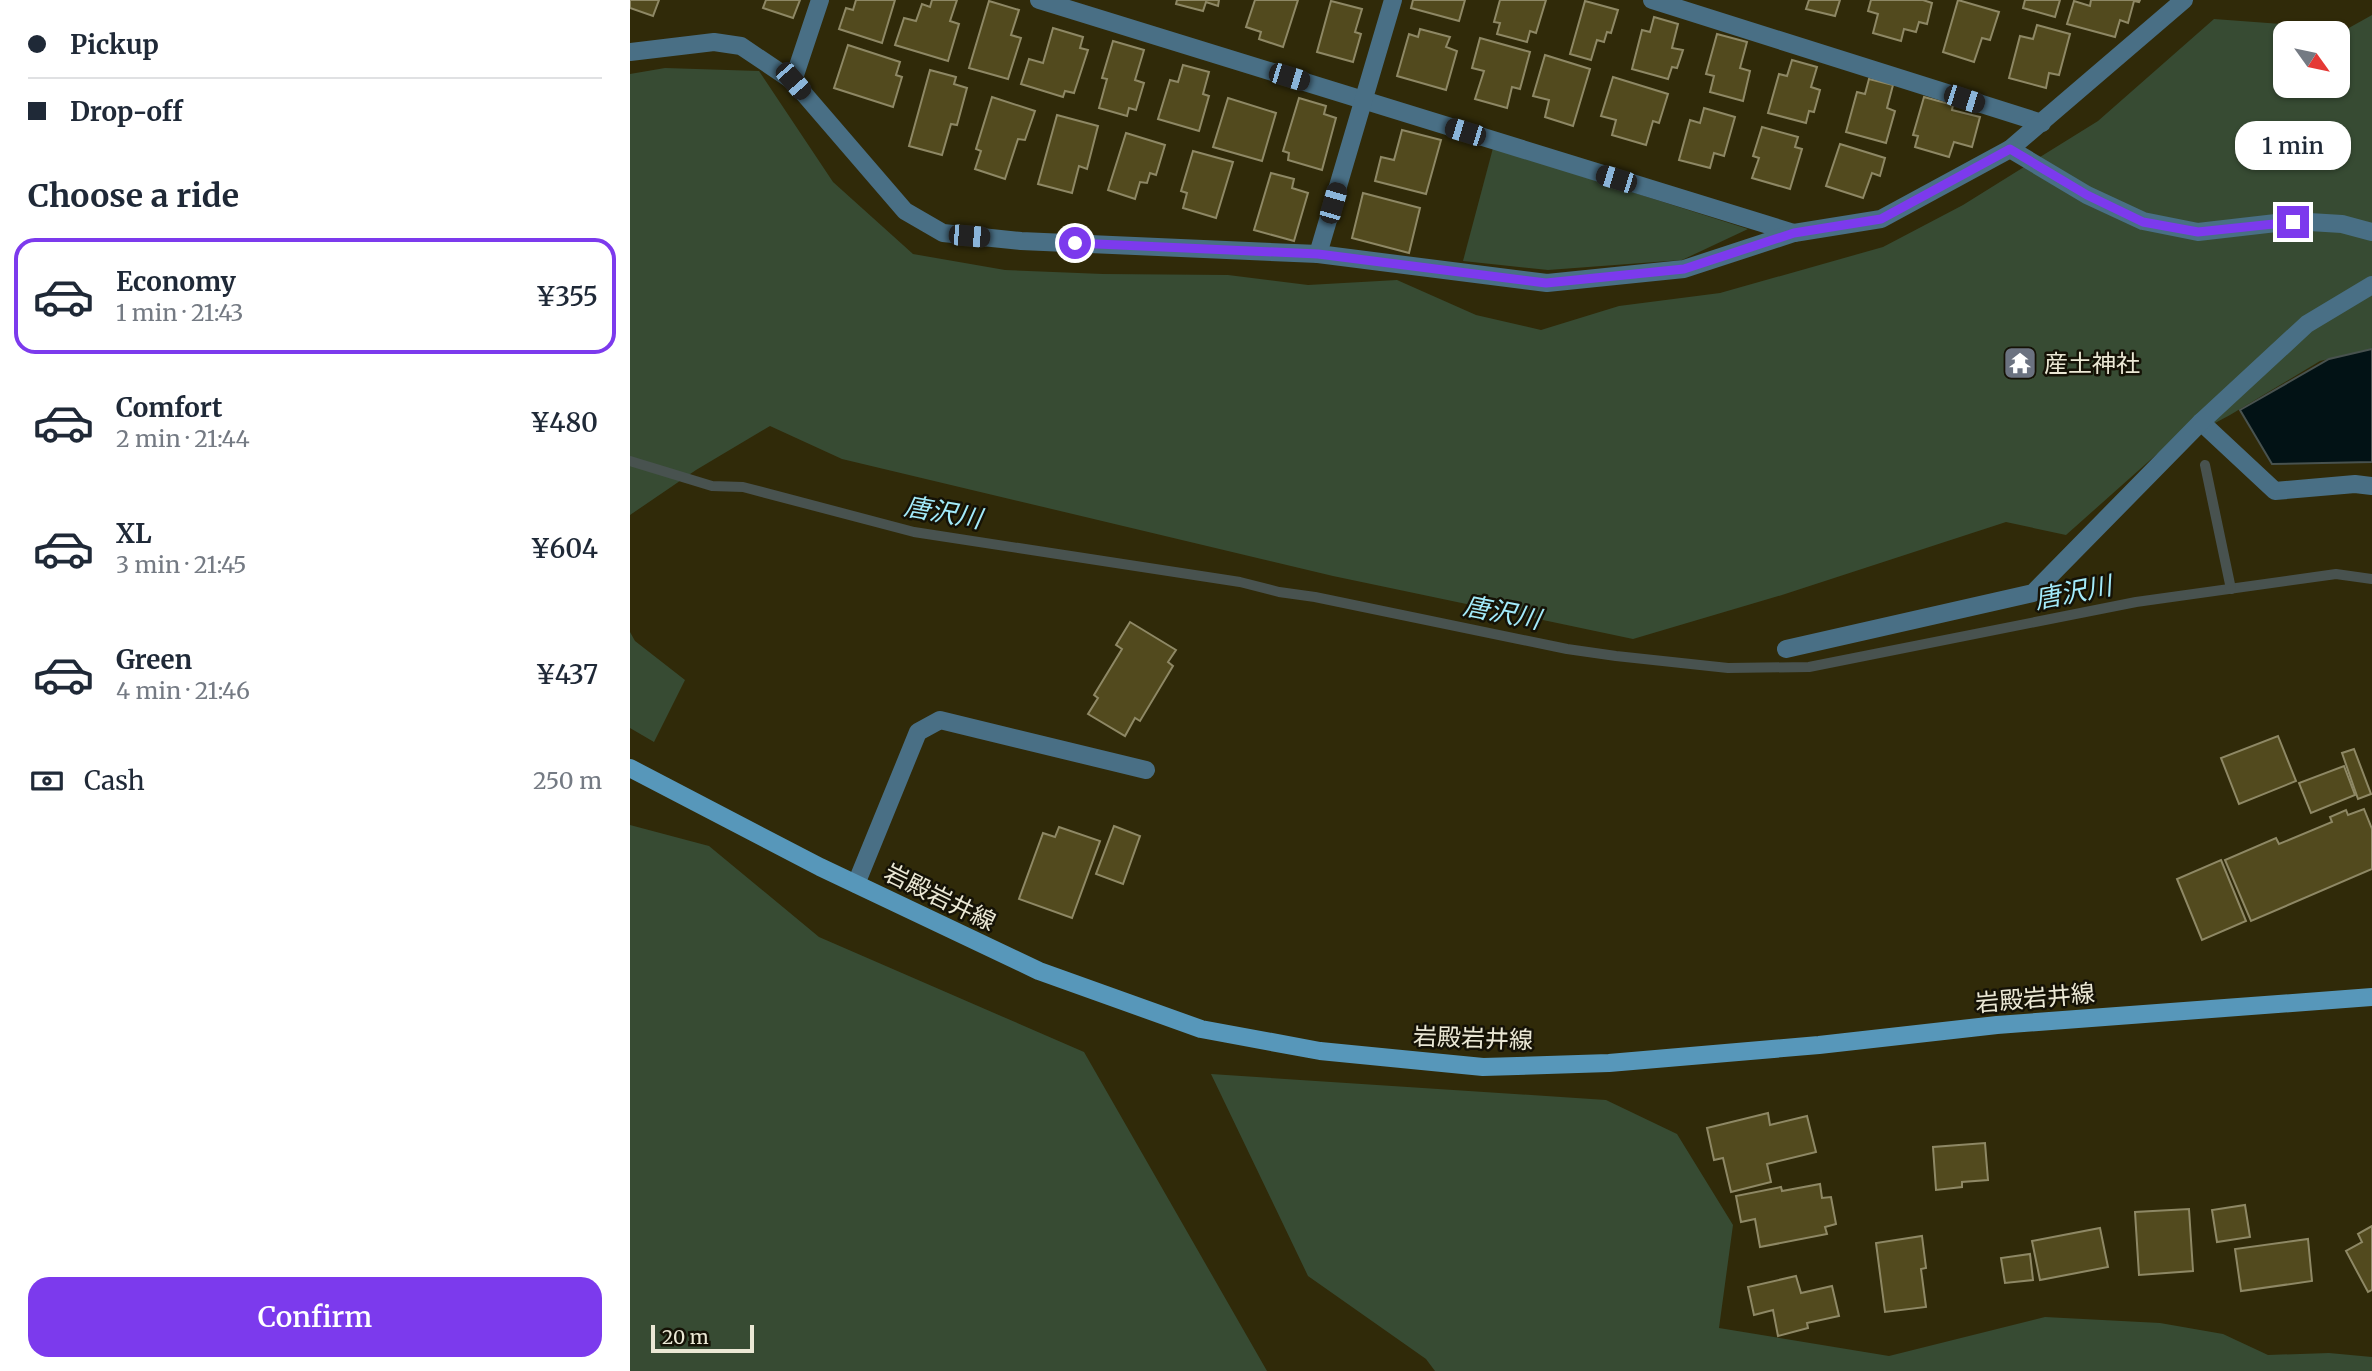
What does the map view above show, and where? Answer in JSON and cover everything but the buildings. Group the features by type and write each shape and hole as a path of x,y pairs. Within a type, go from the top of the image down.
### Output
{"main road":[{"name":"岩殿岩井線","path":"630,768 856,884 1039,971 1201,1029 1320,1051 1483,1067 1609,1063 1819,1045 1997,1025 2372,997"}],"street":[{"path":"793,81 820,0"},
{"path":"1040,0 1794,233"},
{"path":"1318,254 1393,0"},
{"path":"1651,0 2042,124"},
{"path":"630,52 715,42 741,46 793,81 905,211 943,233 1021,241 1318,254 1546,283 1684,269 1794,233 1881,219 2010,149 2185,0"},
{"path":"2010,149 2087,195 2143,222 2198,232 2293,222 2342,224 2372,232"},
{"path":"1786,649 2033,593 2201,422 2307,324 2372,285"},
{"path":"2201,422 2274,491 2355,484 2372,486"},
{"path":"856,884 918,732 940,720 1146,770"}],"green space":[{"path":"2372,15 2372,349 2320,361 2230,415 2157,454 2066,535 2006,522 1782,595 1633,639 1333,576 842,459 770,426 696,470 630,515 630,74 665,68 759,71 833,182 913,254 1005,270 1228,275 1308,285 1397,280 1476,315 1541,330 1619,306 1720,293 1883,247 1963,205 2098,121 2214,19 2273,23 2273,98 2350,98 2350,27"},
{"path":"1493,148 1748,229 1682,260 1548,270 1463,261"},
{"path":"630,632 635,641 685,680 654,742 630,728"},
{"path":"630,825 709,846 819,937 1084,1052 1267,1371 630,1371"},
{"path":"1211,1074 1606,1100 1677,1134 1733,1225 1719,1328 1889,1356 2045,1317 2160,1323 2223,1334 2268,1355 2329,1353 2372,1357 2372,1371 1435,1371 1426,1359 1308,1276"}],"shaded area":[{"path":"2372,349 2372,462 2272,464 2240,410 2329,359"}],"waterway":[{"name":"唐沢川","path":"630,461 712,486 743,487 914,532 1240,582 1567,649 1728,668 1809,667 2136,602 2336,574 2372,579"},
{"path":"2205,465 2231,589"}],"place":[{"name":"産土神社","path":"2020,363"}],"route":[{"path":"1075,243 1318,254 1546,283 1684,269 1794,233 1881,219 2010,149 2087,195 2143,222 2198,232 2293,222"}]}
